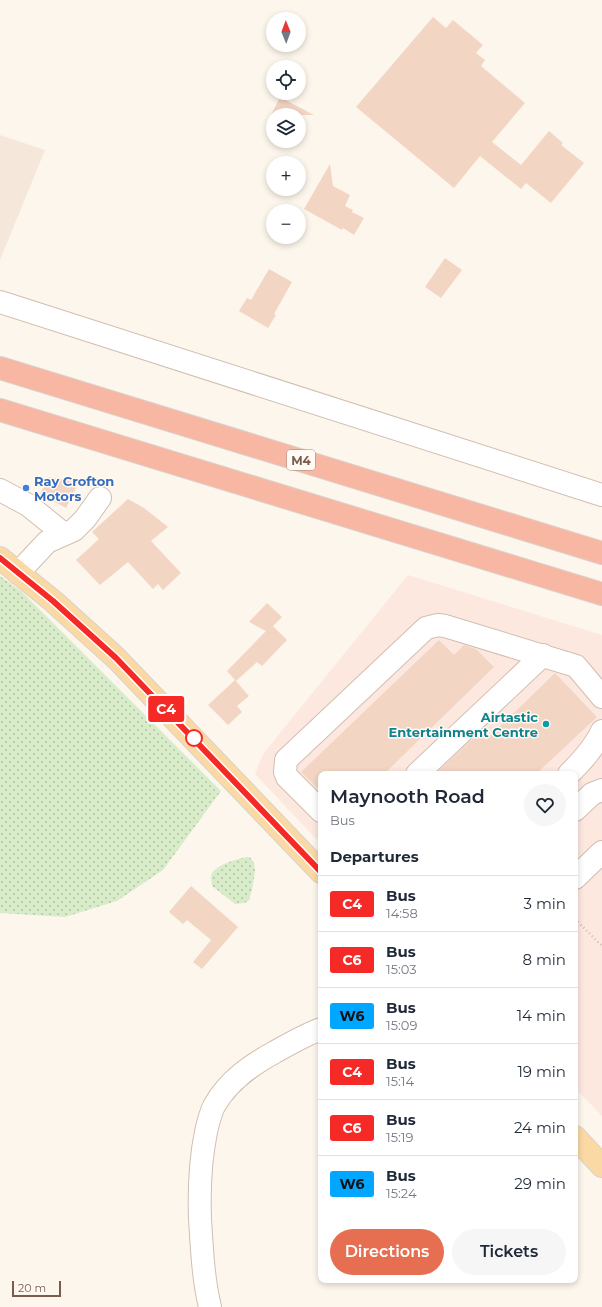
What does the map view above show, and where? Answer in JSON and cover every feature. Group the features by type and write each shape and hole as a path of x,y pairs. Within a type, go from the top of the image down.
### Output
{"highway":[{"name":"M4","path":"0,368 602,553"},
{"path":"0,410 602,594"}],"main road":[{"path":"0,558 53,601 116,658 318,869"},
{"path":"578,1140 602,1166"}],"street":[{"path":"0,302 602,495"},
{"path":"0,490 28,505 64,534"},
{"path":"18,573 47,542 74,530 85,519 100,498"},
{"path":"318,809 288,777 285,772 286,760 426,628 438,625 445,626 576,666 602,697"},
{"path":"420,771 543,655"},
{"path":"572,771 582,762 593,748 602,731"},
{"path":"578,807 592,794 602,790"},
{"path":"578,875 602,852"},
{"path":"210,1307 202,1256 200,1169 209,1120 214,1107 230,1084 250,1067 291,1043 318,1030"}],"path":[{"path":"578,922 602,946"}],"shaded area":[{"path":"0,135 45,150 0,260"},
{"path":"408,575 602,635 602,1116 578,1091 578,771 318,771 318,841 255,774 263,754"}],"green space":[{"path":"0,576 21,591 221,791 163,870 117,901 65,917 0,913"},
{"path":"247,857 251,858 254,863 255,871 252,890 249,900 245,903 235,904 212,886 211,876 216,869 221,866"}],"building":[{"path":"433,17 446,28 453,20 483,45 476,53 485,60 481,66 525,103 492,142 521,165 549,131 563,143 561,145 584,163 551,203 526,183 521,189 480,156 454,188 356,107"},
{"path":"278,100 286,100 301,108 274,108"},
{"path":"306,111 314,115 306,115"},
{"path":"330,164 333,186 350,195 345,206 353,210 352,212 364,218 354,235 306,210 306,206"},
{"path":"445,258 462,270 441,298 425,287"},
{"path":"269,269 292,282 268,328 239,311 247,298 251,300"},
{"path":"49,477 79,482 66,508 40,494"},
{"path":"128,499 144,508 168,527 151,541 181,573 163,590 158,584 153,589 128,562 100,585 76,560 99,539 92,532"},
{"path":"267,603 282,617 273,626 287,640 262,666 257,662 236,681 227,671 266,631 249,622"},
{"path":"439,640 454,655 464,645 476,649 494,667 387,771 318,771 318,789 301,772"},
{"name":"Airtastic Entertainment Centre","path":"555,673 597,717 539,771 438,771 479,733 486,740"},
{"path":"235,680 249,696 237,706 242,712 228,725 208,705"},
{"path":"191,886 238,927 202,969 193,962 211,940 187,920 183,924 169,912"}],"bus line":[{"name":"C4","path":"0,558 53,601 116,658 318,869"}],"place":[{"name":"Ray Crofton Motors","path":"26,488"},
{"name":"Airtastic Entertainment Centre","path":"546,724"}]}
